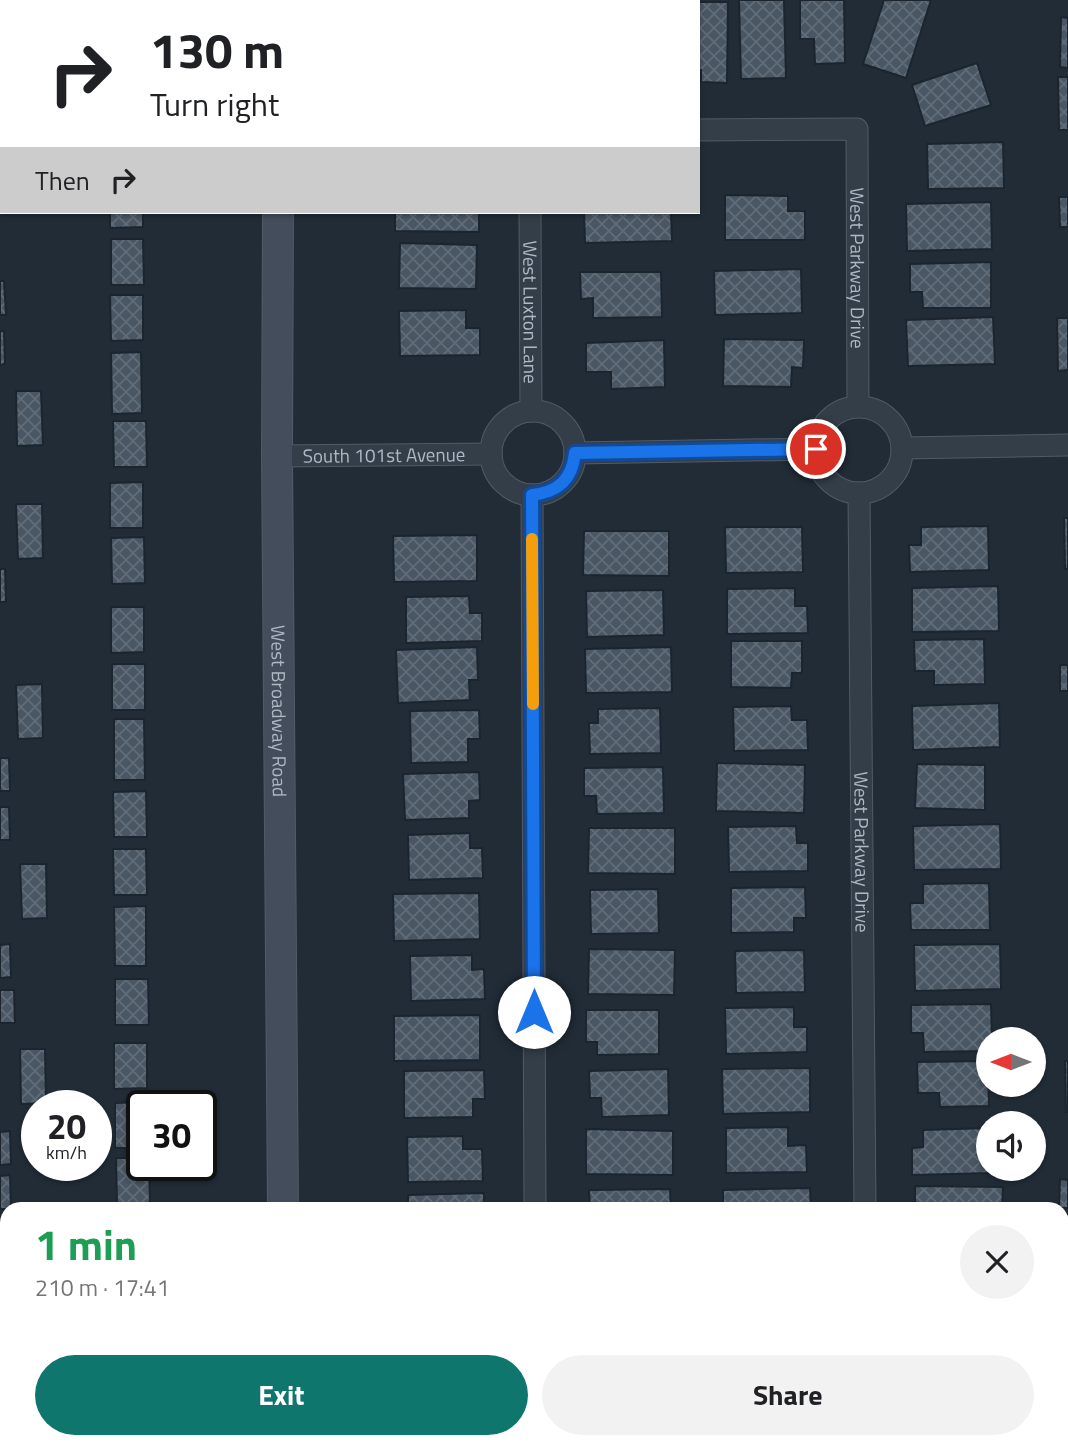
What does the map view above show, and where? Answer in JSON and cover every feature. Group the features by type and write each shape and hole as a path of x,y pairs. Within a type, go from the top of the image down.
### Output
{"main road":[{"name":"West Broadway Road","path":"278,214 277,456 283,1202"}],"street":[{"name":"West Parkway Drive","path":"700,131 857,129 858,406"},
{"name":"West Luxton Lane","path":"530,214 531,411"},
{"path":"858,406 884,414 901,437 902,448 900,464 893,477 883,486 859,493 845,491 825,476 819,465 816,449 823,426 832,416 844,409 858,406"},
{"path":"531,411 557,418 573,440 575,453 569,475 562,484 543,494 532,495 521,494 503,483 496,475 491,454 492,441 498,429 518,414 531,411"},
{"path":"902,448 1068,445"},
{"path":"575,453 816,449"},
{"name":"South 101st Avenue","path":"277,456 491,454"},
{"name":"West Parkway Drive","path":"859,493 865,1202"},
{"path":"532,495 535,1202"}],"building":[{"path":"739,0 784,0 786,78 741,79"},
{"path":"800,0 844,0 845,63 815,64 814,39 800,39"},
{"path":"884,0 931,0 906,78 863,64"},
{"path":"700,2 728,2 727,83 701,82"},
{"path":"1061,17 1068,18 1068,68 1060,67"},
{"path":"977,63 991,105 925,126 912,85"},
{"path":"1058,77 1068,77 1068,130 1059,130"},
{"path":"1003,142 1004,188 928,189 927,144"},
{"path":"725,195 788,196 788,211 805,211 805,240 725,240"},
{"path":"1059,197 1068,197 1068,227 1060,227"},
{"path":"991,202 992,249 907,251 906,204"},
{"path":"110,214 143,214 143,227 110,228"},
{"path":"395,214 479,214 479,232 395,231"},
{"path":"584,214 671,214 672,241 585,243"},
{"path":"111,239 143,239 144,285 111,285"},
{"path":"400,243 477,245 476,289 399,288"},
{"path":"991,262 991,308 923,308 922,292 910,292 910,264"},
{"path":"801,269 802,313 715,315 714,271"},
{"path":"580,272 661,272 662,317 593,318 593,298 581,299"},
{"path":"0,281 4,281 6,315 0,315"},
{"path":"110,295 143,295 143,340 111,341"},
{"path":"466,310 466,328 480,328 480,355 400,356 399,311"},
{"path":"993,317 995,364 908,366 906,320"},
{"path":"1057,318 1068,318 1068,370 1058,371"},
{"path":"0,331 4,331 5,364 0,365"},
{"path":"724,339 804,340 803,368 792,367 791,387 723,386"},
{"path":"664,340 665,387 611,389 611,372 586,372 586,343"},
{"path":"141,352 142,413 112,414 111,353"},
{"path":"16,391 41,391 43,445 17,446"},
{"path":"113,421 146,421 147,467 114,467"},
{"path":"143,482 143,528 110,528 110,483"},
{"path":"16,504 42,504 43,558 18,559"},
{"path":"1064,518 1068,518 1068,569 1065,569"},
{"path":"988,526 989,570 910,572 909,545 921,545 921,527"},
{"path":"725,527 802,527 803,572 726,573"},
{"path":"584,531 669,531 669,576 583,575"},
{"path":"477,535 477,581 394,582 393,536"},
{"path":"144,537 145,583 112,584 111,538"},
{"path":"0,569 5,569 6,602 0,602"},
{"path":"998,586 999,631 912,632 912,588"},
{"path":"795,588 795,606 807,606 808,633 727,634 727,589"},
{"path":"663,590 664,635 587,637 586,591"},
{"path":"469,596 470,613 482,613 482,641 406,643 406,597"},
{"path":"111,607 144,607 144,652 111,653"},
{"path":"984,639 985,684 934,685 934,671 915,671 914,640"},
{"path":"731,641 802,641 802,673 792,673 791,688 731,687"},
{"path":"477,647 478,680 469,680 470,700 398,703 396,650"},
{"path":"671,647 672,692 586,693 585,649"},
{"path":"112,664 145,664 145,710 112,710"},
{"path":"1060,665 1068,665 1068,691 1060,691"},
{"path":"42,684 43,738 18,739 16,685"},
{"path":"999,703 1000,747 913,750 912,706"},
{"path":"791,706 792,720 807,720 808,750 734,751 733,707"},
{"path":"660,708 661,753 590,754 589,723 598,723 598,709"},
{"path":"479,710 480,739 468,739 468,762 411,763 410,711"},
{"path":"114,719 144,719 145,780 114,780"},
{"path":"0,758 9,758 10,791 0,791"},
{"path":"717,763 805,765 804,813 716,811"},
{"path":"917,764 985,765 985,810 915,808"},
{"path":"663,767 664,813 597,814 596,796 584,796 584,768"},
{"path":"479,772 480,800 469,801 469,818 405,820 403,774"},
{"path":"146,791 147,837 114,837 113,792"},
{"path":"0,807 9,807 10,840 0,840"},
{"path":"1000,824 1001,869 914,870 913,826"},
{"path":"796,826 797,843 808,843 808,871 729,872 728,827"},
{"path":"589,828 675,828 675,874 588,873"},
{"path":"470,833 470,848 482,848 483,878 409,880 408,835"},
{"path":"113,849 146,849 147,895 114,895"},
{"path":"20,864 46,864 47,918 22,919"},
{"path":"989,883 990,930 911,930 910,903 923,903 923,884"},
{"path":"805,887 806,918 794,918 794,932 731,933 731,888"},
{"path":"658,889 659,933 591,934 590,890"},
{"path":"479,893 480,939 394,941 393,894"},
{"path":"146,906 146,966 115,966 114,907"},
{"path":"10,944 11,977 0,978 0,945"},
{"path":"1000,944 1001,989 915,991 914,945"},
{"path":"589,949 675,950 674,995 588,994"},
{"path":"804,950 805,992 736,993 735,951"},
{"path":"472,955 472,970 484,969 485,999 411,1001 410,956"},
{"path":"115,979 148,979 149,1025 115,1025"},
{"path":"0,990 14,990 15,1023 0,1023"},
{"path":"991,1004 992,1027 976,1027 976,1051 924,1052 923,1033 911,1033 911,1005"},
{"path":"794,1007 794,1027 807,1027 807,1052 726,1054 725,1008"},
{"path":"586,1010 659,1010 659,1054 597,1055 597,1042 586,1042"},
{"path":"480,1015 480,1060 394,1061 394,1016"},
{"path":"114,1043 147,1043 147,1088 114,1089"},
{"path":"20,1049 45,1049 46,1090 21,1090 21,1104"},
{"path":"976,1061 976,1097 989,1097 989,1106 940,1107 939,1093 918,1093 917,1062"},
{"path":"1065,1061 1068,1061 1068,1112 1066,1112"},
{"path":"810,1068 810,1112 723,1114 722,1069"},
{"path":"668,1069 669,1115 602,1117 601,1098 590,1098 589,1071"},
{"path":"484,1070 485,1099 473,1099 473,1117 404,1118 404,1071"},
{"path":"115,1103 126,1103 126,1148 115,1148"},
{"path":"788,1127 788,1146 806,1145 807,1172 726,1173 726,1128"},
{"path":"976,1128 976,1173 912,1175 912,1148 923,1147 923,1130"},
{"path":"586,1129 673,1131 673,1175 586,1174"},
{"path":"10,1131 11,1164 0,1165 0,1132"},
{"path":"463,1136 463,1149 482,1149 483,1181 408,1182 407,1137"},
{"path":"116,1158 126,1158 126,1181 149,1181 150,1202 117,1202"},
{"path":"10,1175 11,1202 0,1202 0,1176"},
{"path":"1060,1179 1068,1180 1068,1202 1059,1202"},
{"path":"915,1186 1003,1187 1002,1202 915,1202"},
{"path":"810,1188 811,1202 723,1202 723,1190"},
{"path":"670,1189 671,1202 590,1202 589,1190"},
{"path":"484,1193 484,1202 408,1202 408,1195"}],"slow traffic":[{"path":"532,539 533,704"}],"route":[{"path":"534,1012 532,495 543,494 562,484 569,475 575,453 816,449"}]}
